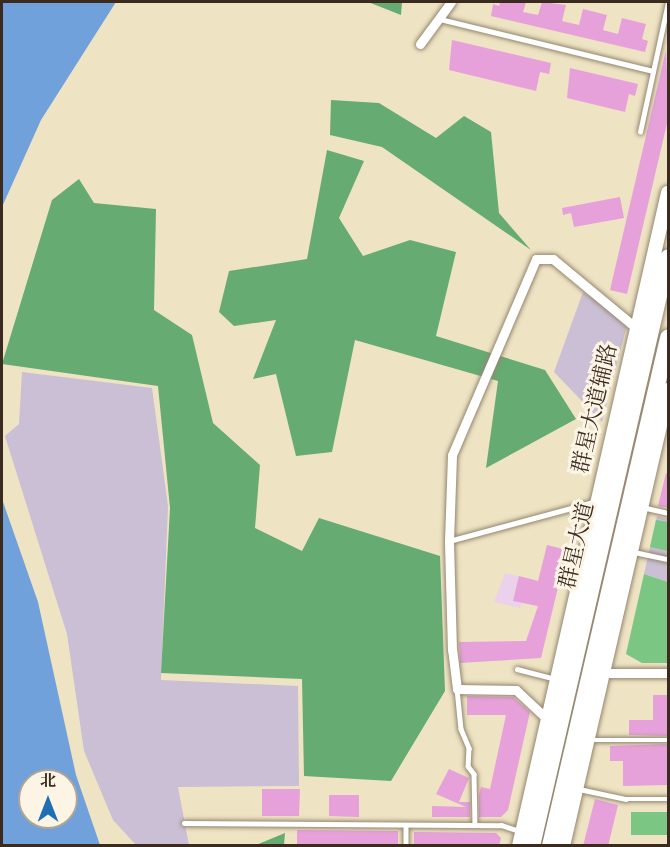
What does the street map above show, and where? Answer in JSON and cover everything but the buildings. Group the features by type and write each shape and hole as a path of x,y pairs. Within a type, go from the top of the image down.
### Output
{"highway":[{"name":"群星大道","path":"529,837 548,781 554,721 643,334 669,257"},
{"name":"群星大道","path":"550,846 570,787 582,739 636,506 669,338"},
{"path":"548,781 570,787"}],"street":[{"path":"420,44 451,2"},
{"name":"群星大道辅路","path":"643,334 669,193"},
{"path":"554,721 516,690 457,689 452,650 449,541 452,455 536,259 553,259 643,334"},
{"path":"636,506 669,390"},
{"path":"519,846 529,837 554,721 556,679 587,578"},
{"path":"597,673 669,673"},
{"path":"563,846 570,787"}],"lane":[{"path":"640,132 668,2"},
{"path":"438,19 653,71"},
{"path":"662,32 669,33"},
{"path":"449,541 604,503"},
{"path":"636,506 669,513"},
{"path":"626,550 669,559"},
{"path":"517,669 556,679"},
{"path":"457,689 461,729 469,748 468,766 474,774 475,825"},
{"path":"582,739 669,740"},
{"path":"570,787 626,800 669,799"},
{"path":"184,823 501,825 529,837"},
{"path":"406,825 406,846"}],"shaded area":[{"path":"583,292 628,321 602,422 554,372"},
{"path":"22,372 152,388 168,506 161,680 298,686 299,786 178,787 189,845 136,845 113,820 84,751 67,634 5,436 19,424"},
{"path":"657,516 668,519 668,582 644,574"},
{"path":"505,573 558,586 552,610 522,603 520,608 494,602"}],"green space":[{"path":"368,2 402,2 401,15"},
{"path":"331,100 379,103 436,138 464,116 491,132 499,213 531,250 382,147 330,135"},
{"path":"327,150 364,161 339,218 363,256 410,240 456,252 436,336 545,370 576,419 486,468 498,381 355,340 332,452 296,456 276,374 253,379 276,320 234,326 219,312 229,271 307,259"},
{"path":"79,179 94,203 156,209 154,310 192,335 213,423 260,465 255,528 302,551 319,518 440,556 445,691 391,781 304,776 302,679 161,673 170,508 158,386 2,364 52,200"},
{"path":"656,520 668,522 668,551 650,547"},
{"path":"644,574 668,582 668,663 642,663 626,654"},
{"path":"631,812 668,812 668,835 631,835"},
{"path":"285,833 284,845 256,845"}],"water":[{"path":"2,2 116,2 41,120 2,207"},
{"path":"2,499 38,602 75,769 18,769 18,829 78,829 78,781 100,845 2,845"}]}
